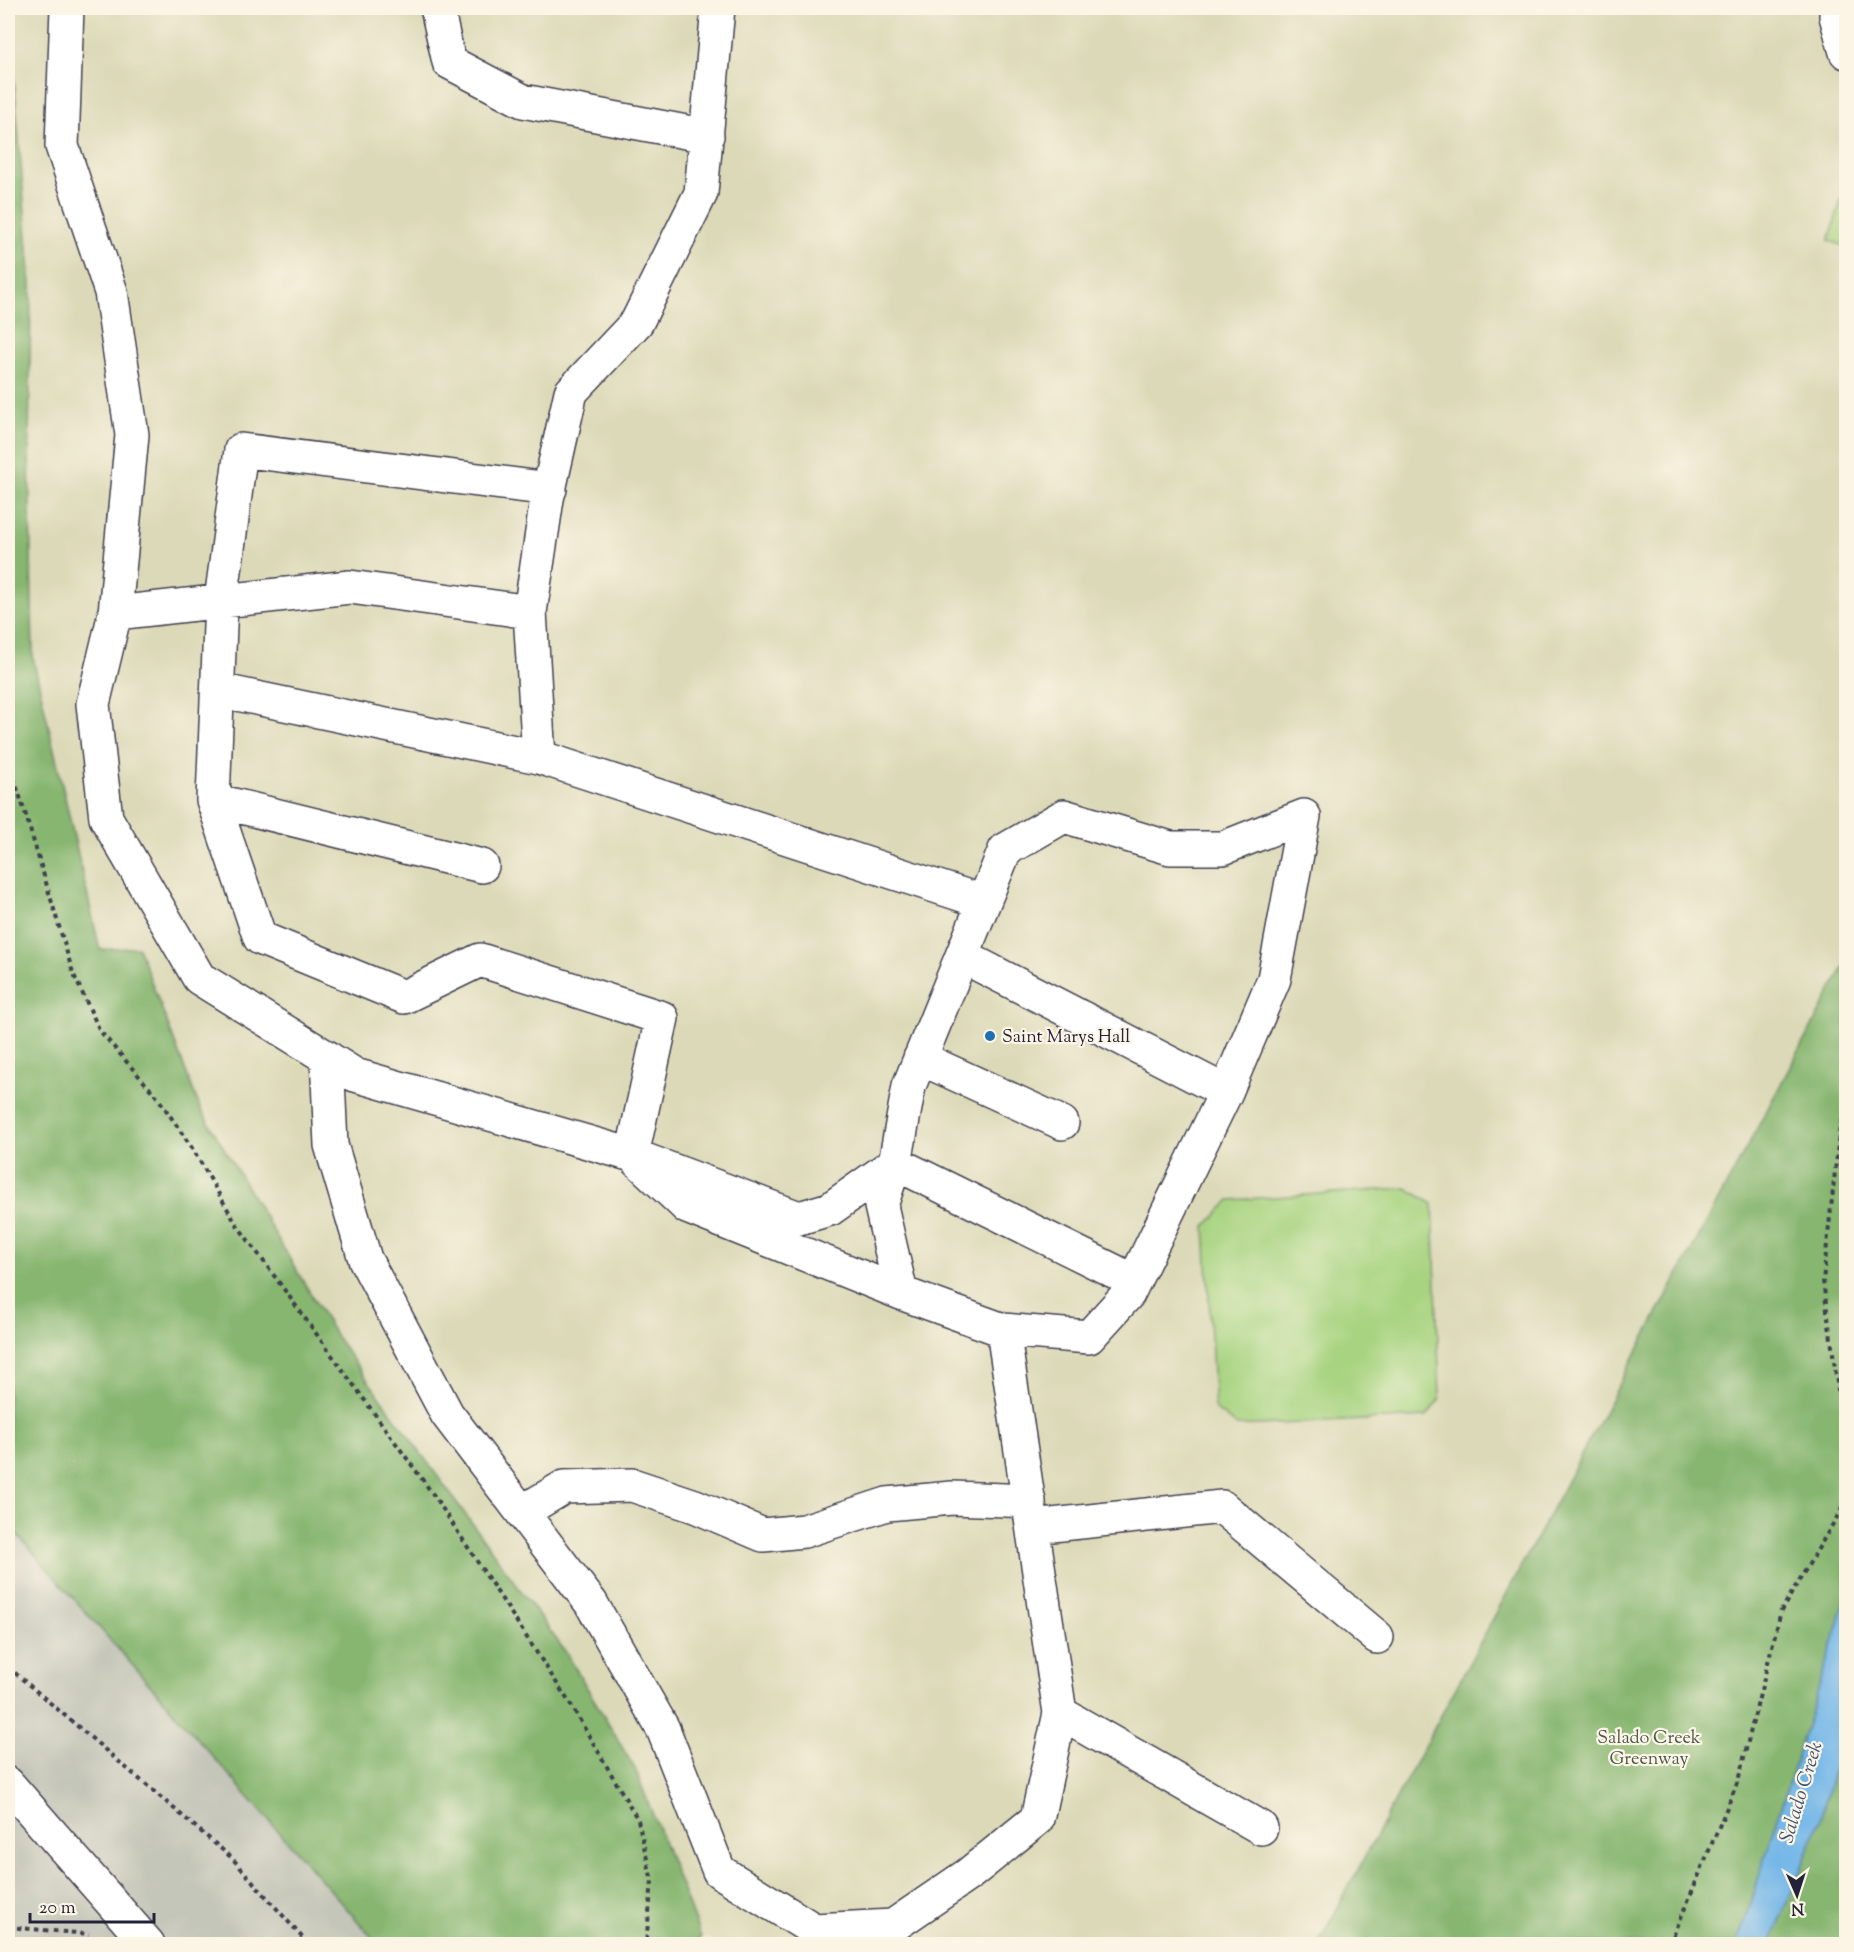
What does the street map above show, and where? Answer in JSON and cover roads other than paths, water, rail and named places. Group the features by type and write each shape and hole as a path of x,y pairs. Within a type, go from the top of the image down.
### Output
{"lane":[{"path":"67,8 63,146 111,292 132,435 115,613 93,704 106,818 199,978 355,1075 632,1155 799,1218 830,1209 895,1164"},
{"path":"437,8 449,62 523,101 707,136"},
{"path":"539,757 530,612 550,489 571,392 637,322 701,193 718,8"},
{"path":"1836,8 1846,52"},
{"path":"550,489 241,450 221,601 213,800 260,938 404,997 480,960 662,1018 632,1155"},
{"path":"115,613 350,587 530,612"},
{"path":"218,690 539,757 984,902"},
{"path":"213,800 482,866"},
{"path":"632,1155 687,1208 901,1293 1003,1330 1089,1337 1128,1294 1227,1092 1274,979 1304,816 1223,848 1170,848 1064,816 1005,850 909,1086 895,1164 881,1206 901,1293"},
{"path":"962,956 1227,1092"},
{"path":"327,1057 331,1145 365,1259 447,1414 591,1604 663,1729 719,1871 814,1930 893,1926 969,1874 1037,1819 1060,1713 1003,1330"},
{"path":"920,1058 1062,1123"},
{"path":"895,1164 1134,1281"},
{"path":"522,1512 564,1487 632,1485 694,1506 763,1535 804,1531 887,1504 952,1498 1031,1514 1222,1507 1377,1637"},
{"path":"1060,1713 1261,1828"},
{"path":"8,1784 146,1942"}],"water":[{"name":"Salado Creek","path":"1846,1591 1846,1723 1820,1821 1771,1944 1736,1944 1746,1919 1840,1619"}],"place":[{"name":"Saint Marys Hall","path":"990,1036"}],"park label":[{"name":"Salado Creek Greenway","path":"1649,1747"}]}
